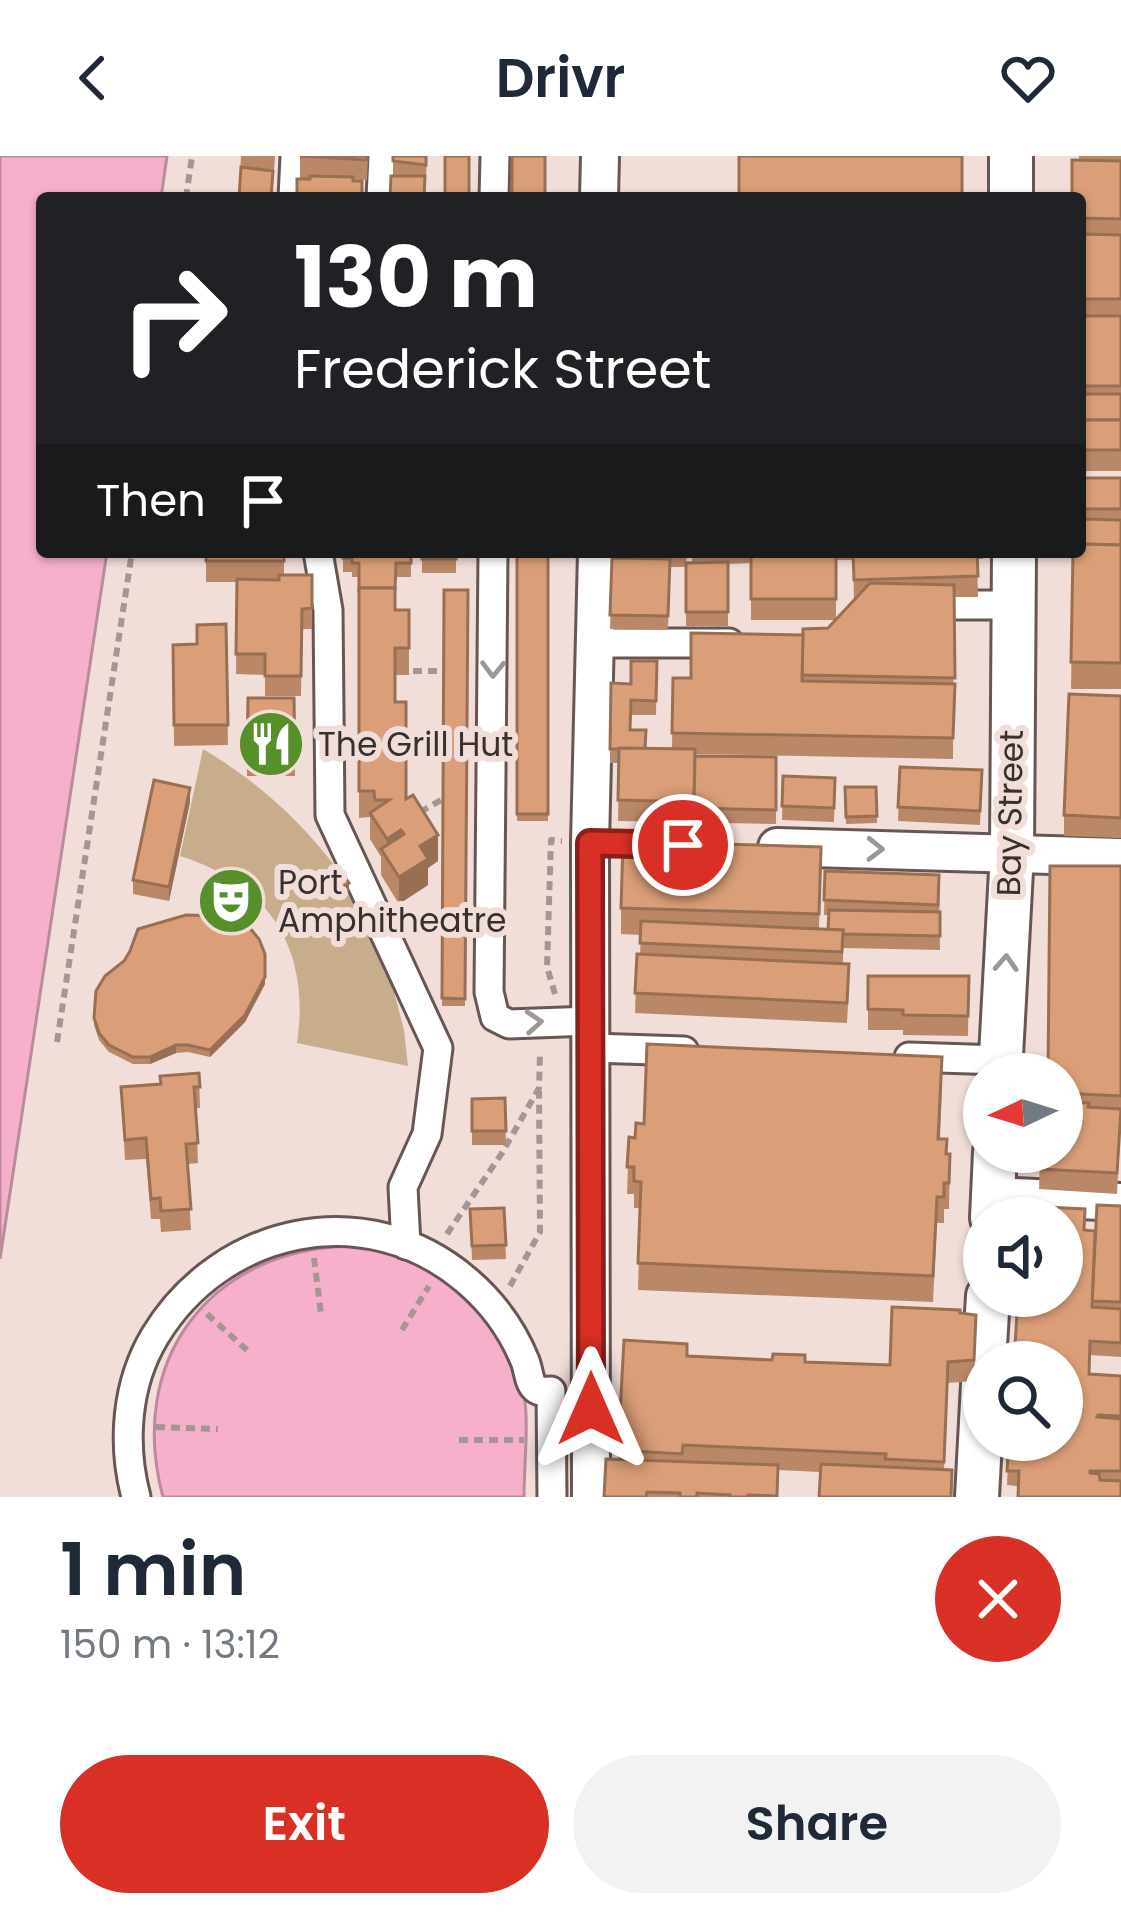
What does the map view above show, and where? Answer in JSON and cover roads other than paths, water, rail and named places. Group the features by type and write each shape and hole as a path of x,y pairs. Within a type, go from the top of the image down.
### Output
{"highway":[{"path":"1011,156 1011,192"},
{"name":"Bay Street","path":"1001,1053 1012,852 1013,558"},
{"path":"977,1497 979,1461"}],"main road":[{"path":"599,156 599,192"},
{"path":"591,1497 579,1030 601,843 597,558"},
{"path":"754,847 1121,856"},
{"path":"1083,1203 1121,1202"}],"street":[{"path":"293,192 295,156"},
{"path":"381,192 382,156"},
{"path":"494,192 495,156"},
{"path":"319,558 328,610 330,815 438,1048 427,1134 403,1187 425,1258"},
{"path":"493,558 489,992 494,1017 509,1024 579,1030 705,1051"},
{"path":"885,605 1013,605"},
{"path":"595,643 756,643"},
{"path":"887,1057 963,1064"},
{"path":"136,1497 128,1461 131,1399 152,1342 186,1294 233,1258 261,1245 289,1236 348,1232 378,1236 456,1272 496,1310 525,1360 534,1387 551,1390 553,1497"}],"place":[{"name":"The Grill Hut","path":"271,744"},
{"name":"Port Amphitheatre","path":"231,901"}]}
